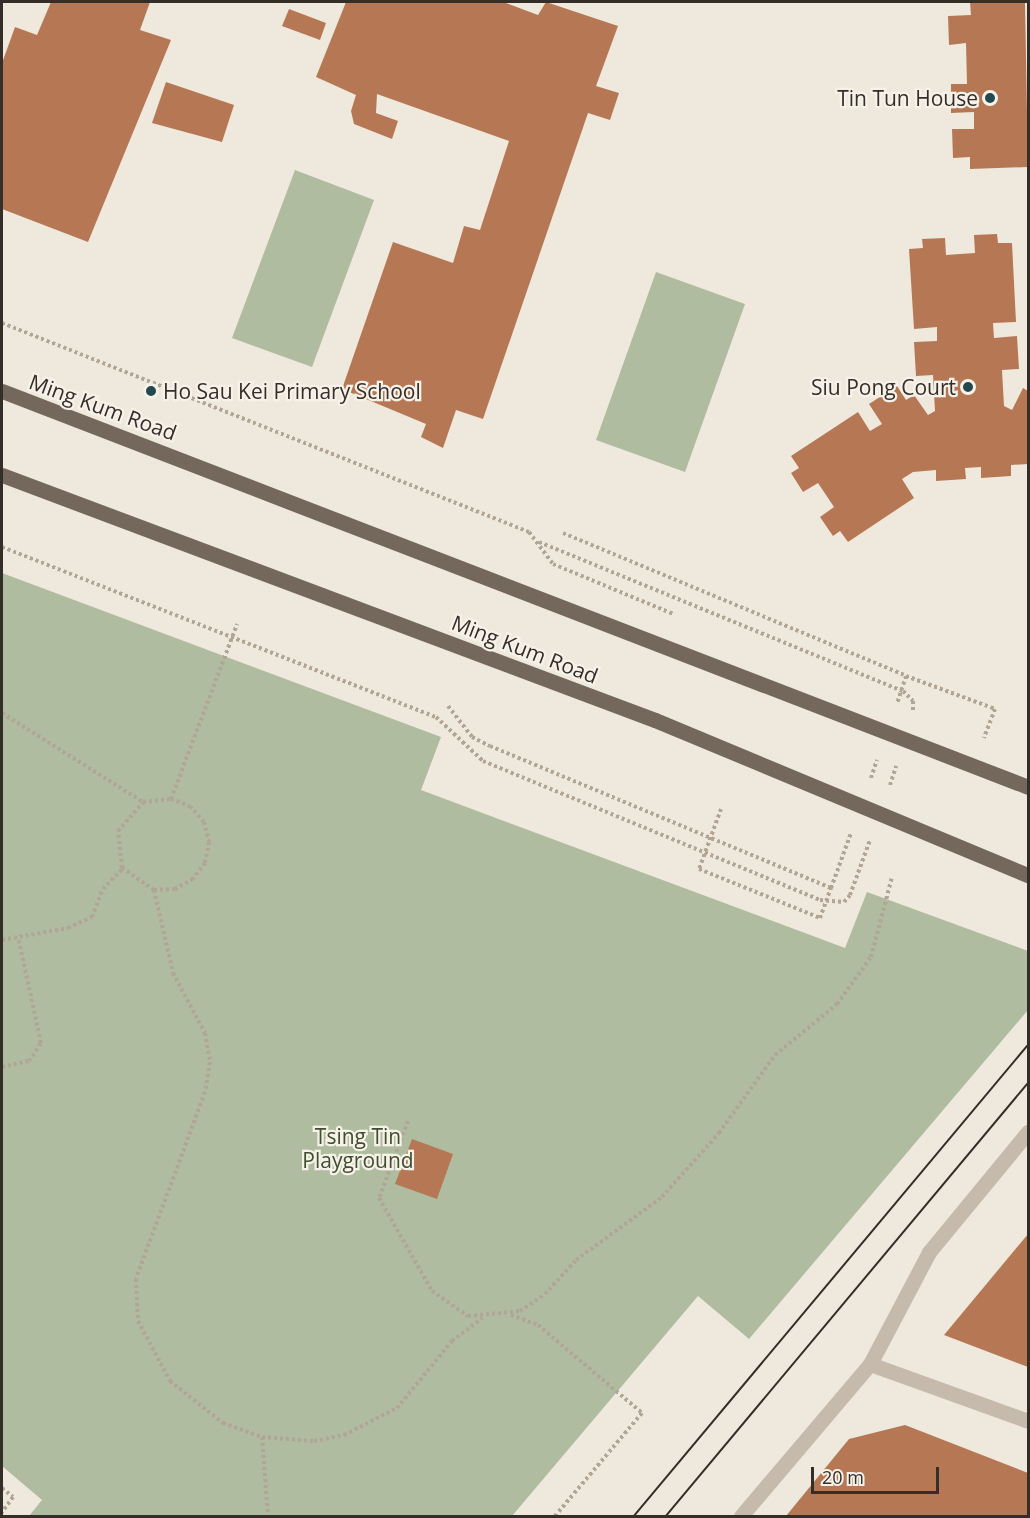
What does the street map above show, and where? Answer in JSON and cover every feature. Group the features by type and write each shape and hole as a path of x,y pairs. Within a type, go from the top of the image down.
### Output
{"main road":[{"name":"Ming Kum Road","path":"2,391 1029,787"},
{"name":"Ming Kum Road","path":"2,475 655,720 1029,875"}],"street":[{"path":"741,1516 870,1364 929,1252 1029,1132"},
{"path":"870,1364 1029,1421"}],"path":[{"path":"2,322 529,532 553,564 683,619"},
{"path":"2,547 436,717 483,761"},
{"path":"171,799 237,624"},
{"path":"906,676 995,709 984,738"},
{"path":"887,701 919,713"},
{"path":"448,706 472,737 490,746"},
{"path":"2,714 143,802 171,799 190,807 204,822 209,842 205,863 193,879 175,889 154,890 123,868 118,831 143,802"},
{"path":"721,809 699,869 819,918 831,888"},
{"path":"2,940 68,928 92,917 103,890 123,868"},
{"path":"408,1121 380,1198 432,1292 454,1311 482,1318 504,1315 534,1304 576,1260 662,1197 719,1133 774,1055 837,1004 871,957 892,877"},
{"path":"154,890 173,973 205,1033 210,1062 205,1092 136,1279 136,1310 152,1353 170,1381 222,1423 262,1437 314,1441 371,1424 412,1394 452,1341 482,1318"},
{"path":"2,1067 29,1061 40,1043 18,938"},
{"path":"504,1315 538,1325 642,1413 555,1516"},
{"path":"262,1437 268,1516"},
{"path":"2,1488 13,1497 2,1512"}],"green space":[{"path":"295,170 374,200 312,367 232,338"},
{"path":"656,272 745,304 685,472 596,440"},
{"name":"Tsing Tin Playground","path":"2,573 441,737 421,790 845,948 867,892 1028,951 1028,1010 749,1339 698,1296 512,1516 29,1516 42,1500 2,1466"}],"building":[{"path":"51,2 150,2 140,30 171,40 88,242 2,209 2,63 15,27 37,35"},
{"path":"346,2 503,2 538,15 546,2 618,26 596,86 619,93 610,120 588,113 483,419 456,410 443,448 421,437 426,424 342,389 393,242 453,263 464,226 480,230 509,141 377,94 376,113 398,121 392,139 354,124 351,111 356,95 316,77"},
{"name":"Tin Tun House","path":"970,2 1025,2 1028,167 970,169 970,157 953,158 952,129 974,129 974,112 951,113 951,84 967,84 966,43 949,45 948,16 971,15"},
{"path":"289,9 326,23 320,40 282,26"},
{"path":"166,82 234,105 222,142 152,123"},
{"name":"Siu Pong Court","path":"997,234 998,243 1012,243 1016,322 993,323 994,338 1017,336 1019,369 1002,370 1004,406 1012,410 1023,388 1028,391 1028,464 1011,465 1011,476 981,478 981,467 965,468 966,479 936,481 936,470 913,472 902,479 914,498 848,542 840,531 833,536 820,517 834,507 818,483 803,492 791,473 799,468 791,456 858,412 870,431 882,424 869,404 897,386 906,400 914,395 928,415 935,411 933,375 916,376 914,342 937,341 937,327 914,329 909,249 923,248 922,239 945,238 946,255 975,253 974,235"},
{"path":"412,1139 453,1154 437,1199 395,1184"},
{"path":"1028,1234 1028,1367 944,1335"},
{"path":"905,1425 1028,1473 1028,1516 786,1516 849,1439"}],"tram line":[{"path":"634,1516 1028,1045"},
{"path":"666,1516 1028,1083"}],"place":[{"name":"Tin Tun House","path":"990,98"},
{"name":"Siu Pong Court","path":"968,387"},
{"name":"Ho Sau Kei Primary School","path":"151,391"}]}
